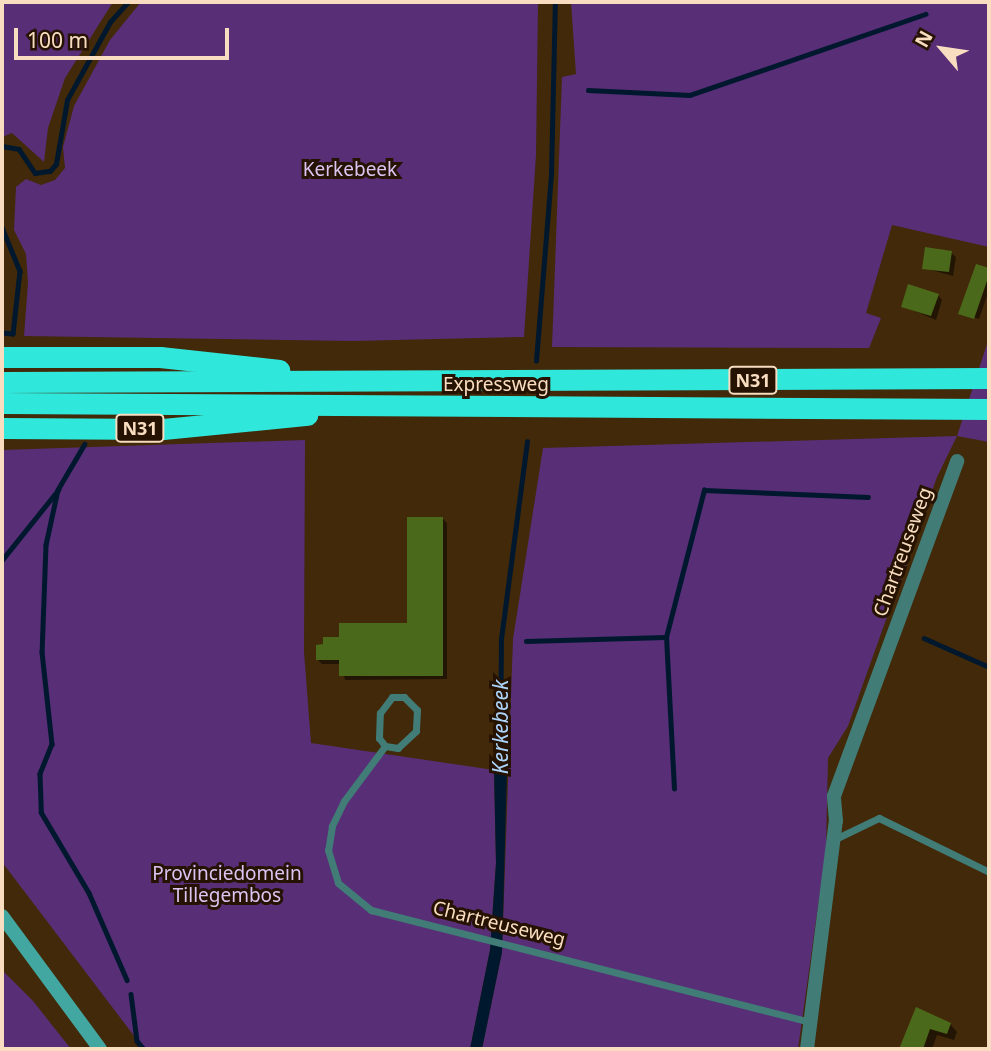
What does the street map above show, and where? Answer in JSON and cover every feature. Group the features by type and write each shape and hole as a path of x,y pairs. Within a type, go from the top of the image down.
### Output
{"highway":[{"name":"N31","path":"2,357 160,357 233,363 333,380"},
{"name":"Expressweg","path":"2,382 989,378"},
{"name":"Expressweg","path":"2,403 989,409"},
{"name":"N31","path":"2,428 163,429 366,407"}],"main road":[{"path":"2,916 29,957 100,1049"},
{"path":"2,932 29,957"}],"street":[{"name":"Chartreuseweg","path":"807,1049 832,840 834,796 957,461"}],"lane":[{"path":"404,697 414,702 416,731 410,741 398,748 385,746 379,738 380,713 385,702 404,697"},
{"name":"Chartreuseweg","path":"385,746 344,801 332,826 328,850 338,883 371,910 810,1022"},
{"path":"832,840 879,818 989,872"}],"green space":[{"path":"2,2 113,2 65,78 48,128 44,162 12,133 2,137"},
{"name":"Kerkebeek","path":"141,2 538,2 536,155 524,337 353,341 24,336 28,283 26,254 14,230 16,187 26,179 41,185 55,180 65,168 63,147 74,106 110,40"},
{"path":"571,2 989,2 989,247 892,225 866,313 881,318 869,348 552,347 562,77 576,74"},
{"path":"989,338 989,442 957,436"},
{"path":"957,436 937,477 848,726 828,758 826,849 798,1049 482,1049 502,952 513,639 543,448"},
{"name":"Provinciedomein Tillegembos","path":"305,440 304,652 311,743 494,770 496,863 490,950 470,1049 144,1049 2,862 2,450"},
{"path":"2,970 33,1001 71,1049 2,1049"}],"water":[{"path":"494,770 507,771 502,952 482,1049 470,1049 490,950 496,863"}],"building":[{"path":"925,247 952,251 949,272 922,269"},
{"path":"976,264 989,268 989,275 974,319 958,314"},
{"path":"908,284 939,294 931,316 901,307"},
{"path":"407,517 443,517 443,676 339,676 339,660 316,660 316,645 323,644 323,637 339,637 339,623 407,623"},
{"path":"916,1007 951,1023 947,1034 930,1029 923,1049 899,1049"}],"waterway":[{"path":"2,146 19,149 35,173 50,171 56,164 67,100 110,22 128,2"},
{"name":"Kerkebeek","path":"536,361 551,174 555,2"},
{"path":"588,90 690,95 925,14"},
{"path":"2,227 20,271 13,334 2,333"},
{"name":"Kerkebeek","path":"500,775 501,639 527,442"},
{"path":"85,444 58,490 46,545 42,652 52,744 40,774 41,812 89,893 127,980"},
{"path":"2,560 58,490"},
{"path":"674,789 666,637 704,490 868,497"},
{"path":"526,641 665,637"},
{"path":"924,638 989,667"},
{"path":"131,994 137,1041 144,1049"}]}
